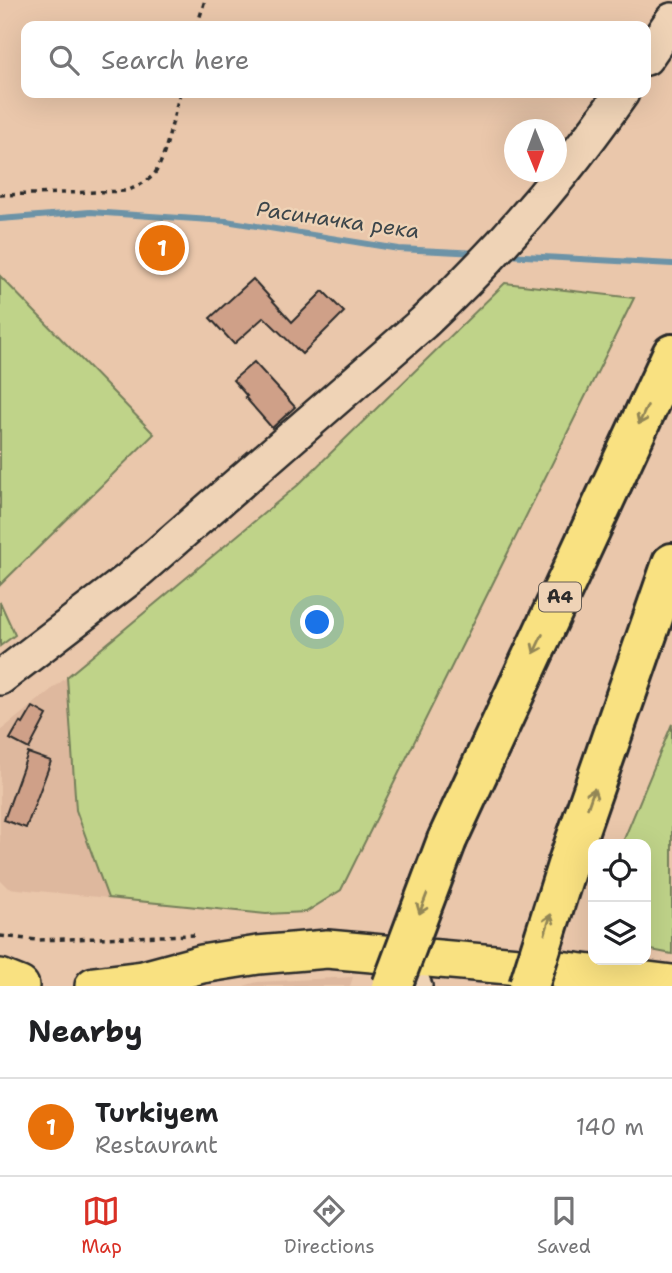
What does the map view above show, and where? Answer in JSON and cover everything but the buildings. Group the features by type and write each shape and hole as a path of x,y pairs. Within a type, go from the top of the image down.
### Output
{"highway":[{"name":"A4","path":"407,976 447,840 672,354"},
{"path":"529,986 568,862 672,563"}],"main road":[{"path":"651,51 672,20"},
{"path":"0,678 129,579 468,281 532,211 619,98"},
{"path":"94,986 136,983 202,964 258,955 327,949 407,976 552,969 672,984"},
{"path":"0,978 20,986"}],"path":[{"path":"199,21 205,0"},
{"path":"0,195 127,191 145,183 155,173 162,158 179,98"},
{"path":"0,936 37,940 195,935"}],"shaded area":[{"path":"67,677 76,810 108,898 8,888 0,880 0,731"},
{"path":"353,977 350,986 244,986 257,982"}],"green space":[{"path":"0,276 154,434 0,585"},
{"path":"505,283 634,298 341,890 306,912 266,914 108,898 76,810 67,677 298,485"},
{"path":"0,602 15,635 0,646"},
{"path":"672,724 672,954 651,950 651,839 624,839"}],"waterway":[{"name":"Расиначка река","path":"0,219 90,212 226,221 399,249 478,253"},
{"name":"Расиначка река","path":"506,255 672,264"}],"place":[{"name":"Turkiyem","path":"162,248"}]}
